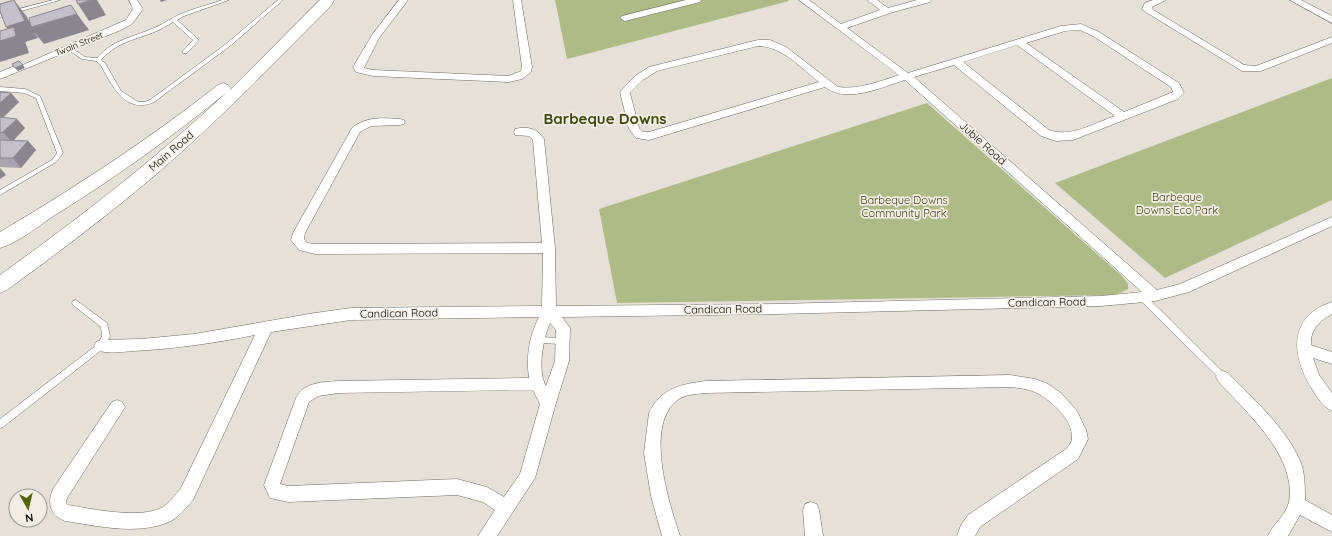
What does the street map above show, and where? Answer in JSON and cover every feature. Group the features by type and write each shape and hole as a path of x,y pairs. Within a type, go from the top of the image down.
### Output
{"street":[{"name":"Twain Street","path":"0,76 124,24 132,19 137,12 138,7 133,0"},
{"name":"Main Road","path":"0,241 121,165 193,112 324,0"},
{"name":"Main Road","path":"0,285 67,236 154,167 195,131 321,8 327,0"},
{"path":"404,0 369,46 358,67 360,70 373,73 509,79 518,77 526,72 527,67 517,0"},
{"path":"625,18 697,0"},
{"name":"Jubie Road","path":"803,0 908,77 1149,297"},
{"path":"871,0 887,11"},
{"path":"840,27 887,11 927,0"},
{"path":"1162,0 1148,5 1147,9 1242,68 1257,69 1332,40"},
{"path":"1294,0 1332,20"},
{"path":"827,83 649,136 636,133 625,92 639,78 653,70 758,43 770,43 783,49 827,83 835,90 848,92 908,77 1064,28 1081,28 1096,34 1175,85 1179,91 1178,95 1174,98 1069,137 1051,136 956,62"},
{"path":"1020,43 1124,117"},
{"path":"400,122 368,124 359,127 356,130 299,233 297,240 303,247 315,249 549,248"},
{"path":"519,132 532,132 538,139 549,248 550,285 549,312 540,329 534,361 537,384 548,403"},
{"name":"Candican Road","path":"101,346 141,346 208,338 318,317 351,314 799,308 1101,300 1149,297 1184,288 1331,222"},
{"path":"1332,307 1322,311 1311,322 1305,332 1303,349 1309,373 1320,390 1332,404"},
{"path":"487,536 527,478 548,403 562,361 563,328 549,312"},
{"path":"117,407 59,495 57,503 59,510 65,513 134,521 152,519 166,515 176,507 187,494 266,327"},
{"path":"1303,349 1332,358"},
{"path":"1223,377 1259,416 1281,444 1294,467 1297,486 1297,504 1286,525 1277,536"},
{"path":"671,536 659,496 652,453 657,413 674,394 706,386 994,381 1027,383 1044,390 1063,404 1073,417 1078,428 1080,438 1077,446 1072,454 974,521 967,531 966,536"},
{"path":"507,508 487,495 457,487 288,494 276,492 272,484 303,398 314,390 339,387 537,384"},
{"path":"1297,504 1332,524"},
{"path":"811,510 814,536"}],"lane":[{"path":"0,16 58,0"},
{"path":"98,60 106,51 118,43 157,29 173,19 227,0"},
{"path":"68,48 84,58 98,60 106,68 107,73 119,92 137,104 144,104 152,101 228,45 281,0"},
{"path":"173,19 196,40 185,52"},
{"path":"0,89 25,91 38,97 60,153 54,161 0,193"},
{"path":"1149,297 1223,377"},
{"path":"0,424 101,346 106,336 104,325 76,303"},
{"path":"538,340 563,340"}],"green space":[{"path":"555,0 788,0 789,1 567,59"},
{"name":"Barbeque Downs Eco Park","path":"1332,78 1332,200 1165,278 1055,183"},
{"name":"Barbeque Downs Community Park","path":"927,103 1123,277 1128,284 1128,289 1116,295 617,303 599,209"}],"building":[{"path":"14,0 25,21 6,27 0,11 0,4"},
{"path":"76,0 92,0 78,4"},
{"path":"71,5 77,14 31,27 29,18"},
{"path":"14,27 16,36 0,41 0,31"},
{"path":"19,61 23,65 15,68 12,64"},
{"path":"0,92 11,93 0,103"},
{"path":"0,117 17,119 0,133"},
{"path":"0,140 28,141 13,158 0,158"}],"district":[{"name":"Barbeque Downs","path":"605,119"}]}
